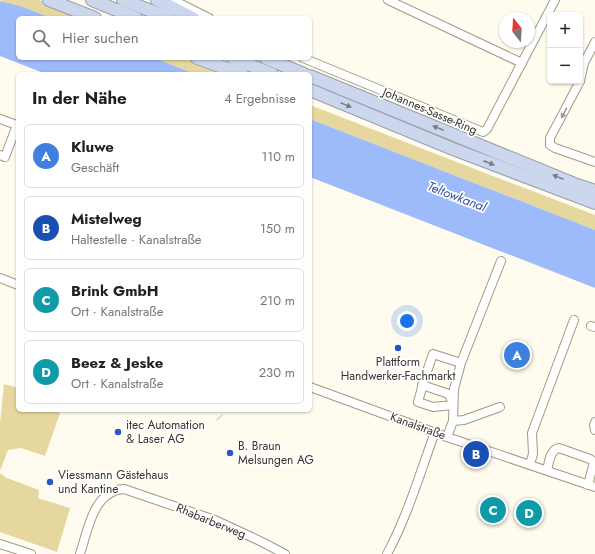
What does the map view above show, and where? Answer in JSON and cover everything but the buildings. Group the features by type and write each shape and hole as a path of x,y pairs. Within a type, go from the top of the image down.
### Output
{"highway":[{"path":"49,0 90,16"},
{"path":"92,0 131,16"},
{"path":"123,0 164,16"},
{"path":"157,0 189,16"},
{"path":"203,60 236,72"},
{"path":"238,60 267,72"},
{"path":"271,60 299,72"},
{"path":"312,77 577,185 595,190"},
{"path":"312,91 453,149 595,203"}],"street":[{"path":"173,0 205,16"},
{"path":"388,0 522,63"},
{"name":"Johannes-Sasse-Ring","path":"308,60 482,132 487,129 555,0"},
{"path":"583,68 595,42"},
{"path":"578,84 550,138 550,144 555,148 595,162"},
{"path":"0,119 16,125"},
{"path":"0,155 4,157 16,127"},
{"path":"447,437 453,421 454,389 462,363 501,261"},
{"path":"0,278 16,283"},
{"path":"530,464 533,454 532,433 574,320"},
{"path":"453,405 432,407 418,402 422,385 433,354 462,363"},
{"path":"422,385 449,394 453,405"},
{"name":"Kanalstraße","path":"312,388 447,437 591,486"},
{"path":"453,421 464,420 500,407"},
{"path":"595,422 595,430"},
{"path":"387,554 412,499 435,432"},
{"path":"547,470 552,451 555,449 559,448 578,454 595,461 591,486"},
{"name":"Rhabarberweg","path":"80,554 95,510 100,501 111,492 124,489 215,520 286,554"},
{"path":"0,544 31,554"}],"shaded area":[{"path":"0,0 39,0 79,16 46,16 23,7 5,3"},
{"path":"159,60 189,60 222,72 190,72"},
{"path":"312,106 595,215 595,230 312,120"},
{"path":"4,384 16,387 16,412 60,413 45,456 21,448 8,450 0,471 0,423"},
{"path":"0,473 7,478 39,490 38,498 70,508 57,552 0,532"}],"water":[{"path":"0,1 23,7 46,16 16,16 16,60 159,60 190,72 41,72 0,56"},
{"name":"Teltowkanal","path":"312,120 595,230 595,288 312,178"}],"place":[{"name":"Plattform Handwerker-Fachmarkt","path":"398,348"},
{"name":"Kluwe","path":"517,355"},
{"name":"itec Automation & Laser AG","path":"118,432"},
{"name":"B. Braun Melsungen AG","path":"230,453"},
{"name":"Mistelweg","path":"476,454"},
{"name":"Viessmann Gästehaus und Kantine","path":"50,482"},
{"name":"Brink GmbH","path":"493,510"},
{"name":"Beez & Jeske","path":"529,513"}]}
